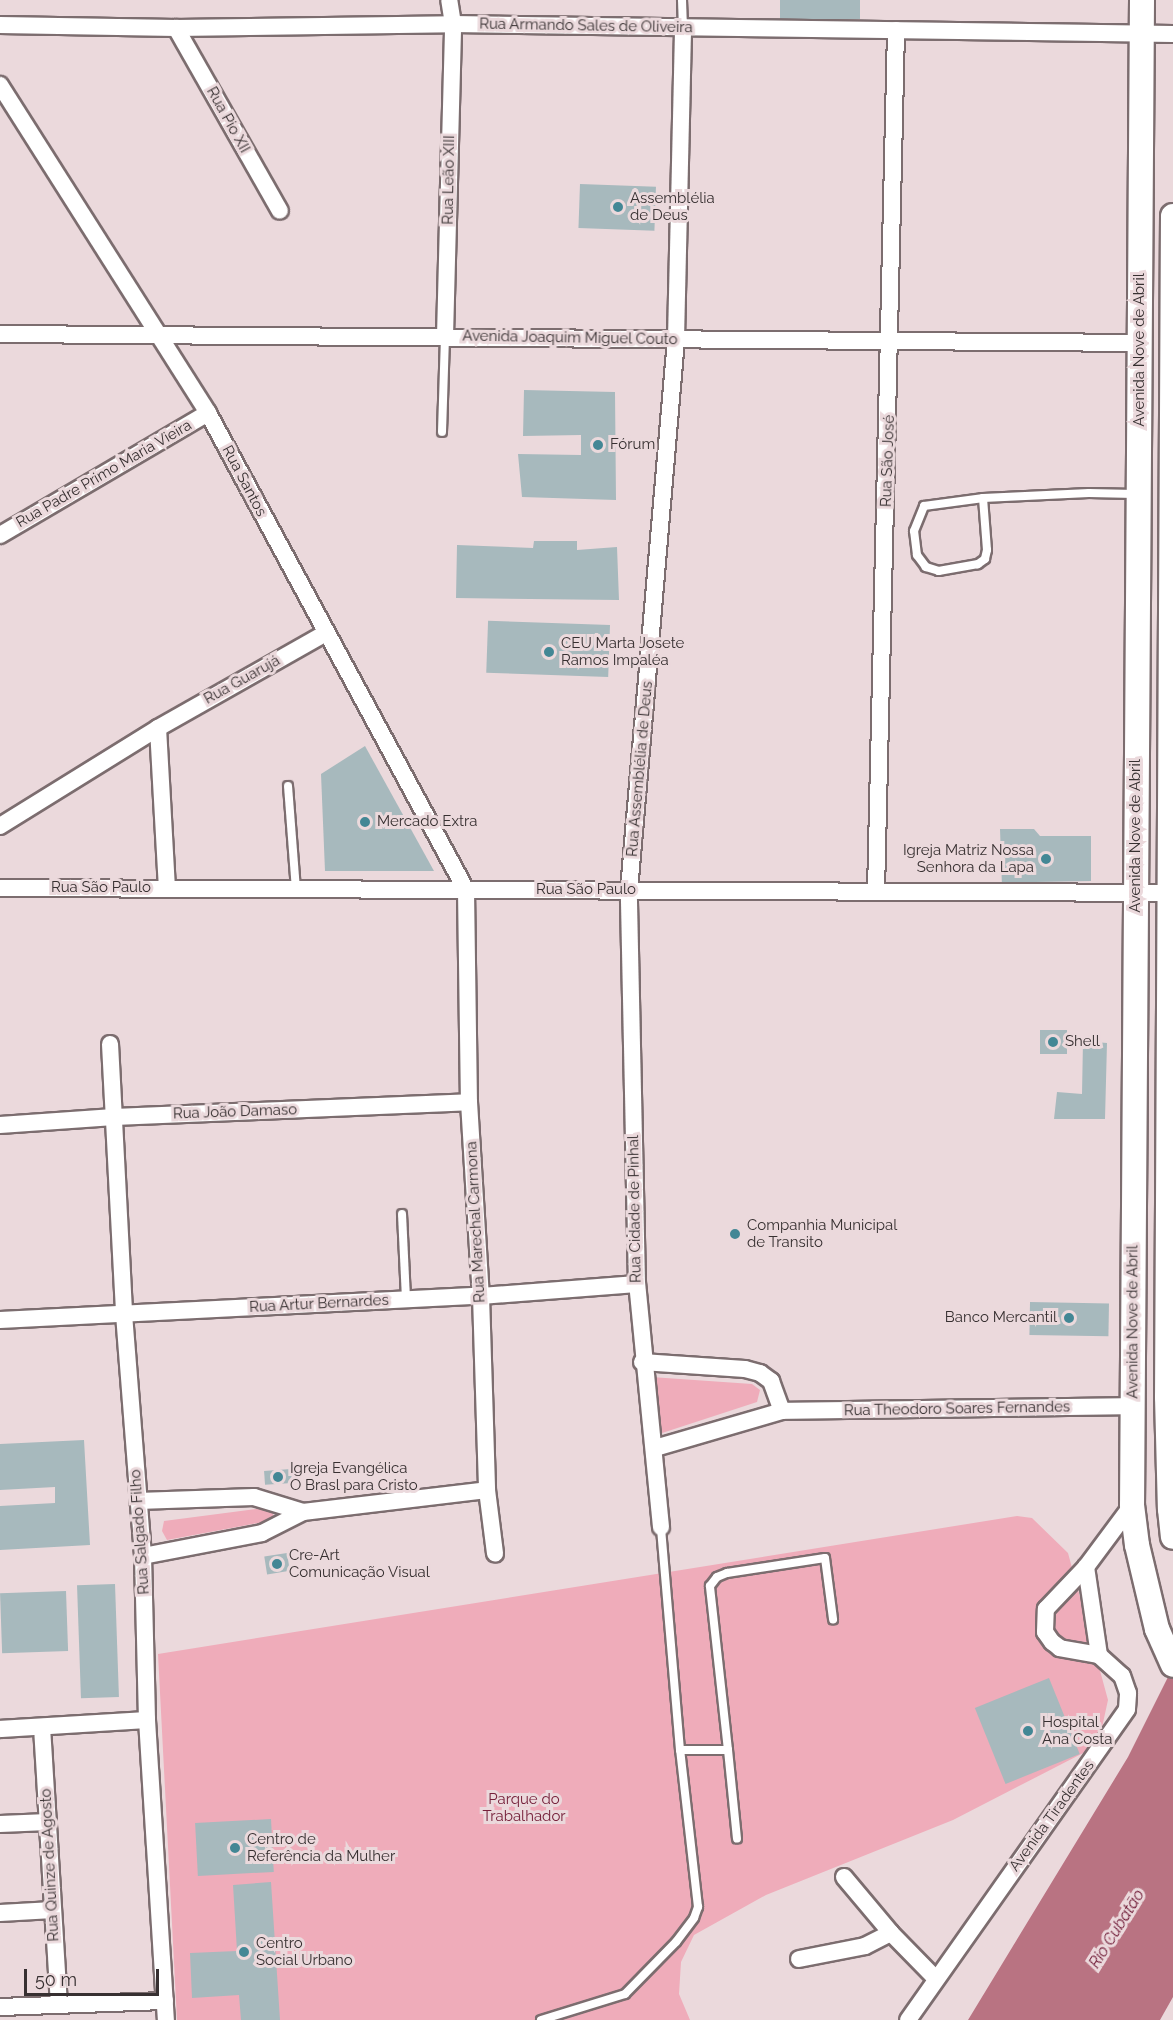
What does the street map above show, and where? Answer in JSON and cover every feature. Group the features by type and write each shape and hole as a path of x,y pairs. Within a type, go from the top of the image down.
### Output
{"main road":[{"name":"Avenida Nove de Abril","path":"1142,0 1132,1505 1137,1545 1157,1629 1173,1665"},
{"path":"1173,216 1168,1437 1173,1537"},
{"path":"1133,1406 1153,1412 1168,1437"}],"street":[{"name":"Rua Leão XIII","path":"445,336 453,24 449,0"},
{"name":"Rua Armando Sales de Oliveira","path":"0,25 176,28 453,24 1173,34"},
{"name":"Rua Assemblélia de Deus","path":"629,890 676,339 683,27"},
{"name":"Rua Pio XII","path":"176,28 280,211"},
{"name":"Rua São José","path":"876,891 897,30"},
{"name":"Rua Santos","path":"0,85 208,413 466,890"},
{"name":"Avenida Joaquim Miguel Couto","path":"0,334 1140,343"},
{"name":"Rua Padre Primo Maria Vieira","path":"0,535 208,413"},
{"name":"Rua Guarujá","path":"0,826 158,728 326,633"},
{"path":"158,728 167,888"},
{"name":"Rua São Paulo","path":"0,888 1171,893"},
{"name":"Rua Marechal Carmona","path":"466,890 470,1102 481,1296 487,1490 495,1553"},
{"name":"Rua Cidade de Pinhal","path":"629,890 637,1284 642,1362 655,1448 661,1527"},
{"name":"Rua Salgado Filho","path":"110,1044 124,1314 143,1556 147,1720 166,2020"},
{"name":"Rua João Damaso","path":"0,1125 114,1117 470,1102"},
{"name":"Rua Artur Bernardes","path":"0,1320 481,1296 637,1284"},
{"path":"642,1362 745,1369 760,1373 771,1382 782,1411"},
{"name":"Rua Theodoro Soares Fernandes","path":"655,1448 782,1411 1133,1406"},
{"path":"143,1556 262,1533 303,1512 487,1490"},
{"path":"138,1501 254,1497 303,1512"},
{"path":"1086,1567 1099,1655 1060,1648 1052,1642 1045,1632 1046,1609 1086,1567 1132,1505"},
{"path":"1099,1549 1137,1545"},
{"name":"Avenida Tiradentes","path":"908,2020 1126,1709 1128,1693 1122,1676 1099,1655"},
{"path":"0,1729 147,1720"},
{"name":"Rua Quinze de Agosto","path":"42,1726 59,2003"},
{"path":"0,1824 48,1822"},
{"path":"844,1877 891,1933 936,1979"},
{"path":"0,1913 53,1910"},
{"path":"799,1959 865,1946 891,1933"},
{"path":"0,2007 59,2003 165,2001"}],"lane":[{"name":"Rua Assemblélia de Deus","path":"682,0 683,27"},
{"path":"442,432 445,336"},
{"path":"983,498 987,550 985,560 978,564 939,571 926,567 916,555 914,531 924,506 983,498 1089,493 1139,495"},
{"path":"288,786 296,889"},
{"path":"402,1214 406,1300"},
{"path":"541,2020 625,1994 676,1942 694,1918 698,1907 680,1750 661,1527"},
{"path":"737,1839 710,1586 717,1577 728,1573 825,1558 833,1619"},
{"path":"680,1750 728,1750"}],"green space":[{"path":"651,1377 752,1384 760,1390 757,1402 659,1434"},
{"path":"272,1507 274,1520 167,1540 162,1531 164,1521"},
{"name":"Parque do Trabalhador","path":"1017,1516 1032,1518 1068,1553 1108,1700 1101,1732 1089,1750 953,1820 766,1895 694,1935 681,1962 679,1994 690,2020 177,2020 158,1654"}],"water":[{"name":"Rio Cubatão","path":"1173,1667 1173,1997 1160,2020 968,2020 1128,1757"}],"building":[{"path":"780,0 860,0 860,19 780,19"},
{"name":"Assemblélia de Deus","path":"580,184 656,187 654,231 578,228"},
{"name":"Fórum","path":"524,390 615,392 616,500 522,497 518,454 581,455 581,435 523,436"},
{"path":"534,541 577,541 577,550 617,547 619,600 456,598 457,545 533,548"},
{"name":"CEU Marta Josete Ramos Impaléa","path":"488,621 610,625 608,677 486,673"},
{"name":"Mercado Extra","path":"365,746 434,871 325,871 321,774"},
{"name":"Igreja Matriz Nossa Senhora da Lapa","path":"1000,829 1034,829 1040,836 1091,836 1091,881 1035,882 1030,886 1002,887"},
{"name":"Shell","path":"1040,1030 1067,1030 1067,1054 1040,1054"},
{"name":"Shell","path":"1083,1041 1107,1043 1105,1119 1054,1119 1057,1092 1082,1094"},
{"name":"Banco Mercantil","path":"1030,1302 1109,1303 1108,1336 1029,1335"},
{"path":"84,1440 90,1545 0,1550 0,1506 55,1503 55,1487 0,1490 0,1444"},
{"name":"Igreja Evangélica O Brasl para Cristo","path":"291,1469 292,1483 265,1485 264,1471"},
{"name":"Cre-Art Comunicação Visual","path":"287,1553 290,1571 267,1574 264,1557"},
{"path":"115,1584 119,1697 81,1698 77,1585"},
{"path":"66,1591 68,1651 2,1653 0,1593"},
{"name":"Hospital Ana Costa","path":"1049,1678 1080,1754 1006,1784 975,1708"},
{"name":"Centro de Referência da Mulher","path":"271,1819 274,1872 198,1876 195,1823"},
{"name":"Centro Social Urbano","path":"271,1882 280,2020 241,2020 239,1995 192,1998 190,1953 237,1951 233,1885"}],"place":[{"name":"Assemblélia de Deus","path":"618,207"},
{"name":"Fórum","path":"598,445"},
{"name":"CEU Marta Josete Ramos Impaléa","path":"549,652"},
{"name":"Mercado Extra","path":"365,822"},
{"name":"Igreja Matriz Nossa Senhora da Lapa","path":"1046,859"},
{"name":"Shell","path":"1053,1042"},
{"name":"Companhia Municipal de Transito","path":"735,1234"},
{"name":"Banco Mercantil","path":"1069,1318"},
{"name":"Igreja Evangélica O Brasl para Cristo","path":"278,1477"},
{"name":"Cre-Art Comunicação Visual","path":"277,1564"},
{"name":"Hospital Ana Costa","path":"1028,1731"},
{"name":"Centro de Referência da Mulher","path":"235,1848"},
{"name":"Centro Social Urbano","path":"244,1952"}]}
